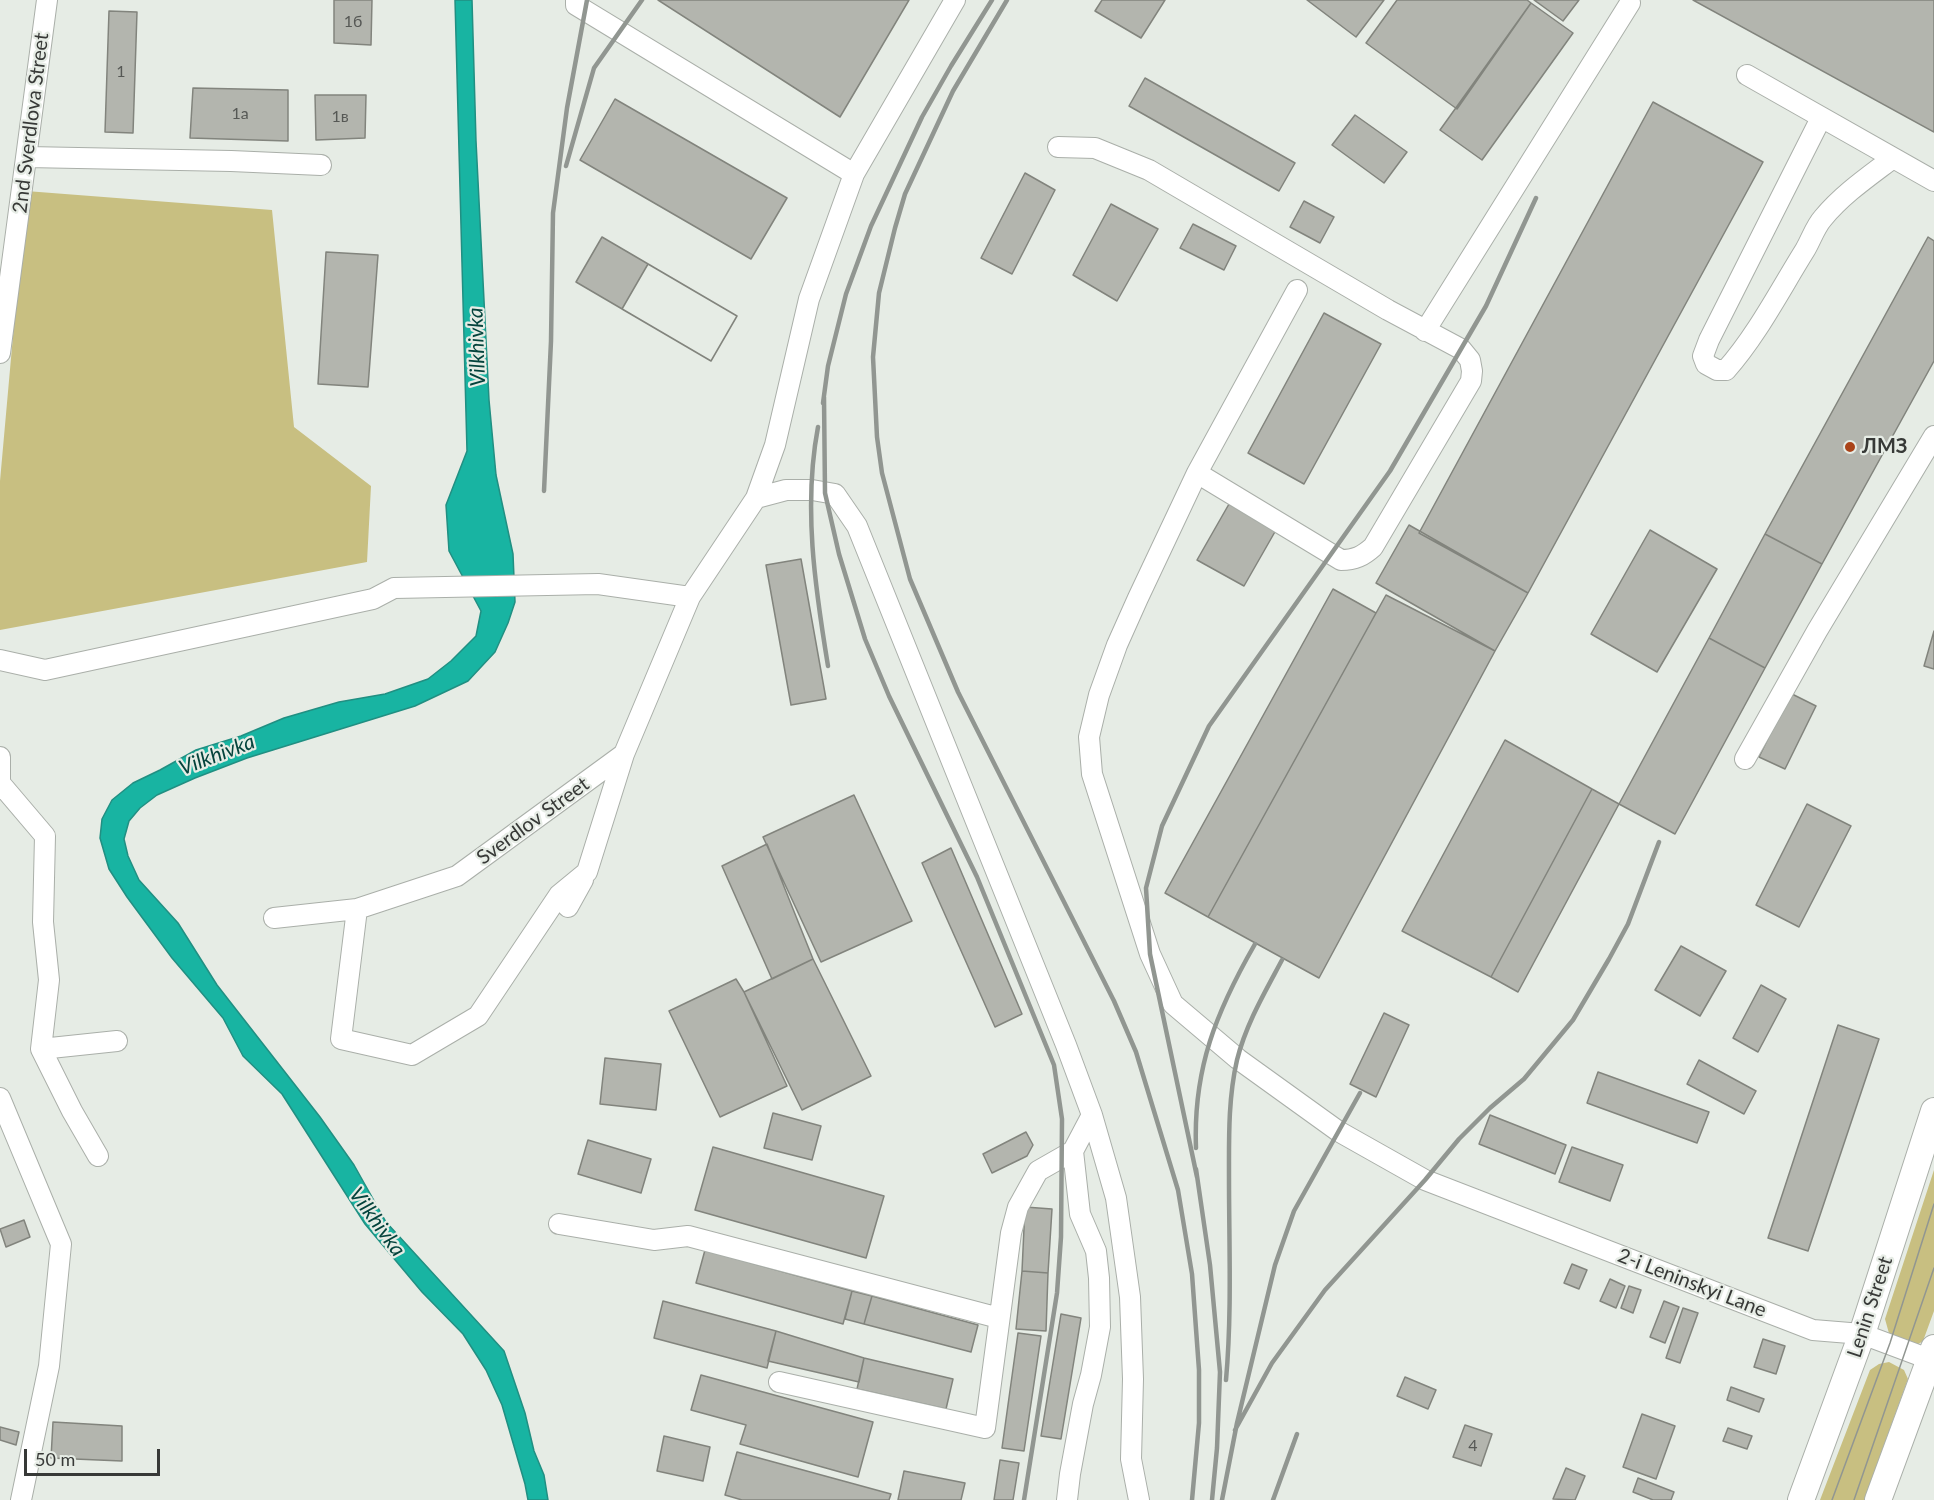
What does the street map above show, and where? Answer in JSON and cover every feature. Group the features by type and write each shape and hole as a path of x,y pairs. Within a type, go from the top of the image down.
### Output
{"main road":[{"name":"Lenin Street","path":"1801,1500 1862,1334 1934,1111"},
{"path":"1878,1500 1933,1356"}],"street":[{"name":"2nd Sverdlova Street","path":"0,353 47,0"},
{"path":"576,0 576,5 854,174"},
{"path":"568,907 587,872 624,754 690,597 756,498 774,445 808,299 854,174 955,0"},
{"path":"1425,331 1630,3"},
{"path":"1747,75 1934,181"},
{"path":"1821,118 1709,340 1703,356 1706,364 1717,370 1726,370 1762,319 1821,220 1845,194 1893,158"},
{"path":"1058,147 1095,148 1149,170 1425,331 1461,349 1470,360 1471,381 1373,547 1363,556 1353,560 1341,560 1197,474"},
{"path":"27,157 321,165"},
{"name":"2-i Leninskyi Lane","path":"1297,290 1197,474 1117,645 1099,695 1089,737 1092,774 1150,954 1173,1004 1238,1059 1338,1131 1425,1180 1813,1330 1862,1334 1933,1356"},
{"path":"1745,759 1817,631 1934,436"},
{"path":"756,498 786,490 812,490 835,494 857,526 1066,1044 1092,1115 1116,1198 1130,1296 1133,1379 1131,1459 1139,1500"},
{"path":"0,660 45,670 373,599 394,588 598,584 690,597"},
{"name":"Sverdlov Street","path":"274,918 357,909 457,876 624,754"},
{"path":"0,757 0,789"},
{"path":"0,783 45,836 44,922 50,980 41,1049 98,1156"},
{"path":"357,909 341,1039 412,1055 478,1016 559,895 587,872"},
{"path":"41,1049 117,1041"},
{"path":"0,1098 61,1244 49,1366 21,1500"},
{"path":"779,1382 986,1428 1011,1233 1018,1207 1038,1171 1073,1151 1092,1115"},
{"path":"1067,1500 1083,1404 1100,1326 1099,1278 1095,1251 1080,1214 1073,1151"},
{"path":"559,1224 654,1240 688,1236 999,1318"}],"shaded area":[{"path":"26,191 272,210 294,427 371,486 367,562 0,630 0,481"},
{"path":"1934,1170 1934,1311 1923,1341 1917,1345 1890,1337 1885,1319"},
{"path":"1889,1362 1904,1370 1908,1379 1864,1500 1820,1500 1870,1370 1879,1364"}],"water":[{"name":"Vilkhivka","path":"455,0 472,0 476,141 489,400 496,475 513,554 515,602 508,623 495,652 468,681 415,706 247,758 157,795 140,808 129,821 124,839 128,856 139,880 178,923 217,985 320,1117 354,1165 386,1222 504,1351 525,1413 534,1451 544,1475 548,1500 528,1500 502,1405 486,1370 463,1334 422,1292 365,1224 282,1094 243,1056 223,1018 172,958 127,897 109,869 100,838 102,819 112,800 133,783 196,750 241,736 284,718 339,702 385,694 428,679 451,661 476,636 481,611 449,551 446,505 467,451"}],"building":[{"path":"334,0 372,0 371,45 334,43"},
{"path":"658,0 909,0 840,117"},
{"path":"1102,0 1165,0 1141,38 1095,11"},
{"path":"1307,0 1384,0 1356,37"},
{"path":"1397,0 1527,0 1531,3 1457,109 1366,43"},
{"path":"1534,0 1579,0 1563,21"},
{"path":"1693,0 1934,0 1934,132"},
{"path":"1531,3 1573,33 1482,160 1440,130"},
{"path":"109,11 137,12 133,133 105,132"},
{"path":"1145,78 1295,163 1279,191 1129,106"},
{"path":"193,88 288,90 288,141 190,138"},
{"path":"315,95 366,95 365,138 316,140"},
{"path":"615,99 787,198 751,259 580,160"},
{"path":"1653,102 1763,162 1528,593 1419,533"},
{"path":"1355,115 1407,152 1384,183 1332,145"},
{"path":"1025,173 1055,190 1012,274 981,258"},
{"path":"1304,201 1334,217 1320,243 1290,227"},
{"path":"1111,204 1158,229 1117,301 1073,275"},
{"path":"1193,224 1236,246 1224,270 1180,248"},
{"path":"602,237 737,316 711,361 576,282"},
{"name":"ЛМЗ","path":"1928,237 1934,241 1934,361 1822,564 1765,534"},
{"path":"326,252 378,255 368,387 318,384"},
{"path":"648,264 737,316 711,361 622,309"},
{"path":"1324,313 1381,344 1304,484 1248,453"},
{"path":"1229,504 1276,530 1244,586 1197,560"},
{"path":"1409,525 1528,593 1495,651 1376,583"},
{"path":"1650,530 1717,569 1657,672 1591,634"},
{"path":"1765,534 1822,564 1765,668 1709,638"},
{"path":"801,559 826,699 791,705 766,565"},
{"path":"1333,589 1376,613 1208,917 1165,893"},
{"path":"1386,595 1495,651 1319,978 1208,917"},
{"path":"1934,631 1934,669 1924,666"},
{"path":"1709,638 1765,668 1675,834 1619,804"},
{"path":"1790,693 1816,706 1785,769 1759,757"},
{"path":"1505,740 1592,789 1491,977 1402,931"},
{"path":"1592,789 1619,804 1518,992 1491,977"},
{"path":"854,795 912,921 821,962 763,837"},
{"path":"1807,804 1851,826 1799,927 1756,905"},
{"path":"767,844 813,959 772,979 722,866"},
{"path":"951,848 1022,1014 995,1027 922,863"},
{"path":"1681,946 1726,971 1700,1016 1655,990"},
{"path":"813,959 871,1076 802,1110 744,992"},
{"path":"736,979 787,1086 720,1117 669,1011"},
{"path":"1761,985 1786,999 1758,1052 1733,1038"},
{"path":"1384,1013 1409,1025 1376,1097 1350,1084"},
{"path":"1838,1025 1879,1039 1808,1251 1768,1238"},
{"path":"605,1058 661,1064 656,1110 600,1104"},
{"path":"1699,1060 1756,1091 1744,1114 1687,1084"},
{"path":"1598,1072 1709,1112 1697,1143 1587,1103"},
{"path":"773,1113 821,1126 812,1160 764,1148"},
{"path":"1490,1115 1566,1145 1555,1174 1479,1144"},
{"path":"1026,1132 1033,1145 1027,1156 992,1173 983,1154"},
{"path":"588,1140 651,1159 641,1193 578,1174"},
{"path":"713,1147 884,1196 866,1258 695,1210"},
{"path":"1572,1147 1623,1165 1610,1201 1559,1182"},
{"path":"1025,1207 1052,1209 1048,1273 1022,1271"},
{"path":"24,1220 30,1237 6,1247 0,1229"},
{"path":"705,1250 852,1291 843,1324 696,1283"},
{"path":"1572,1264 1587,1270 1579,1289 1564,1283"},
{"path":"1022,1271 1048,1273 1046,1331 1016,1329"},
{"path":"1610,1279 1625,1286 1616,1308 1600,1301"},
{"path":"1629,1286 1641,1290 1633,1313 1621,1308"},
{"path":"852,1291 872,1296 864,1324 845,1319"},
{"path":"872,1296 978,1325 971,1352 864,1324"},
{"path":"663,1301 776,1331 767,1368 654,1338"},
{"path":"1664,1301 1679,1307 1665,1343 1650,1337"},
{"path":"1683,1308 1698,1313 1680,1363 1666,1358"},
{"path":"1061,1314 1081,1318 1061,1439 1041,1436"},
{"path":"776,1331 864,1358 859,1382 768,1361"},
{"path":"1018,1333 1041,1336 1024,1451 1002,1448"},
{"path":"1763,1339 1785,1346 1776,1374 1754,1367"},
{"path":"864,1358 953,1379 946,1409 857,1389"},
{"path":"701,1375 873,1422 858,1477 740,1444 746,1425 691,1410"},
{"path":"1405,1377 1436,1390 1428,1409 1397,1396"},
{"path":"1731,1387 1764,1399 1759,1412 1727,1400"},
{"path":"1642,1414 1675,1426 1656,1479 1623,1467"},
{"path":"53,1422 122,1426 122,1461 51,1458"},
{"path":"1465,1425 1492,1434 1481,1466 1453,1457"},
{"path":"0,1427 19,1432 16,1445 0,1440"},
{"path":"1728,1428 1752,1436 1747,1449 1723,1441"},
{"path":"664,1436 710,1447 703,1481 657,1471"},
{"path":"737,1452 891,1494 889,1500 742,1500 725,1495"},
{"path":"1000,1460 1019,1463 1013,1500 994,1500"},
{"path":"1566,1468 1585,1476 1575,1500 1553,1499"},
{"path":"904,1471 965,1483 961,1500 898,1500"},
{"path":"1638,1478 1674,1492 1671,1500 1653,1500 1633,1492"}],"tram line":[{"path":"1832,1500 1890,1343 1934,1204"},
{"path":"1854,1500 1934,1268"}],"railway":[{"path":"544,491 551,341 553,213 567,108 587,0"},
{"path":"566,166 594,68 642,0"},
{"path":"823,403 828,366 846,294 871,226 922,117 992,0"},
{"path":"1007,0 953,91 905,194 879,293 873,357 877,437 882,473 910,579 958,692 1114,1001 1136,1052 1178,1190 1192,1274 1199,1370 1199,1423 1192,1500"},
{"path":"1197,1177 1150,954 1146,888 1162,826 1209,726 1390,471 1486,306 1536,198"},
{"path":"824,397 825,493 839,554 865,639 889,696 977,877 1054,1065 1062,1119 1061,1237 1057,1293 1024,1500"},
{"path":"818,427 811,487 811,517 815,576 828,666"},
{"path":"1235,1430 1272,1363 1325,1290 1459,1139 1524,1079 1573,1020 1628,924 1659,842"},
{"path":"1196,1148 1198,1092 1210,1042 1229,993 1255,944"},
{"path":"1226,1380 1230,1304 1229,1149 1232,1089 1237,1060 1245,1034 1282,960"},
{"path":"1222,1500 1237,1423 1275,1265 1294,1211 1360,1093"},
{"path":"1196,1169 1210,1265 1220,1372 1212,1500"},
{"path":"1273,1500 1297,1434"}],"place":[{"name":"ЛМЗ","path":"1850,447"}]}
